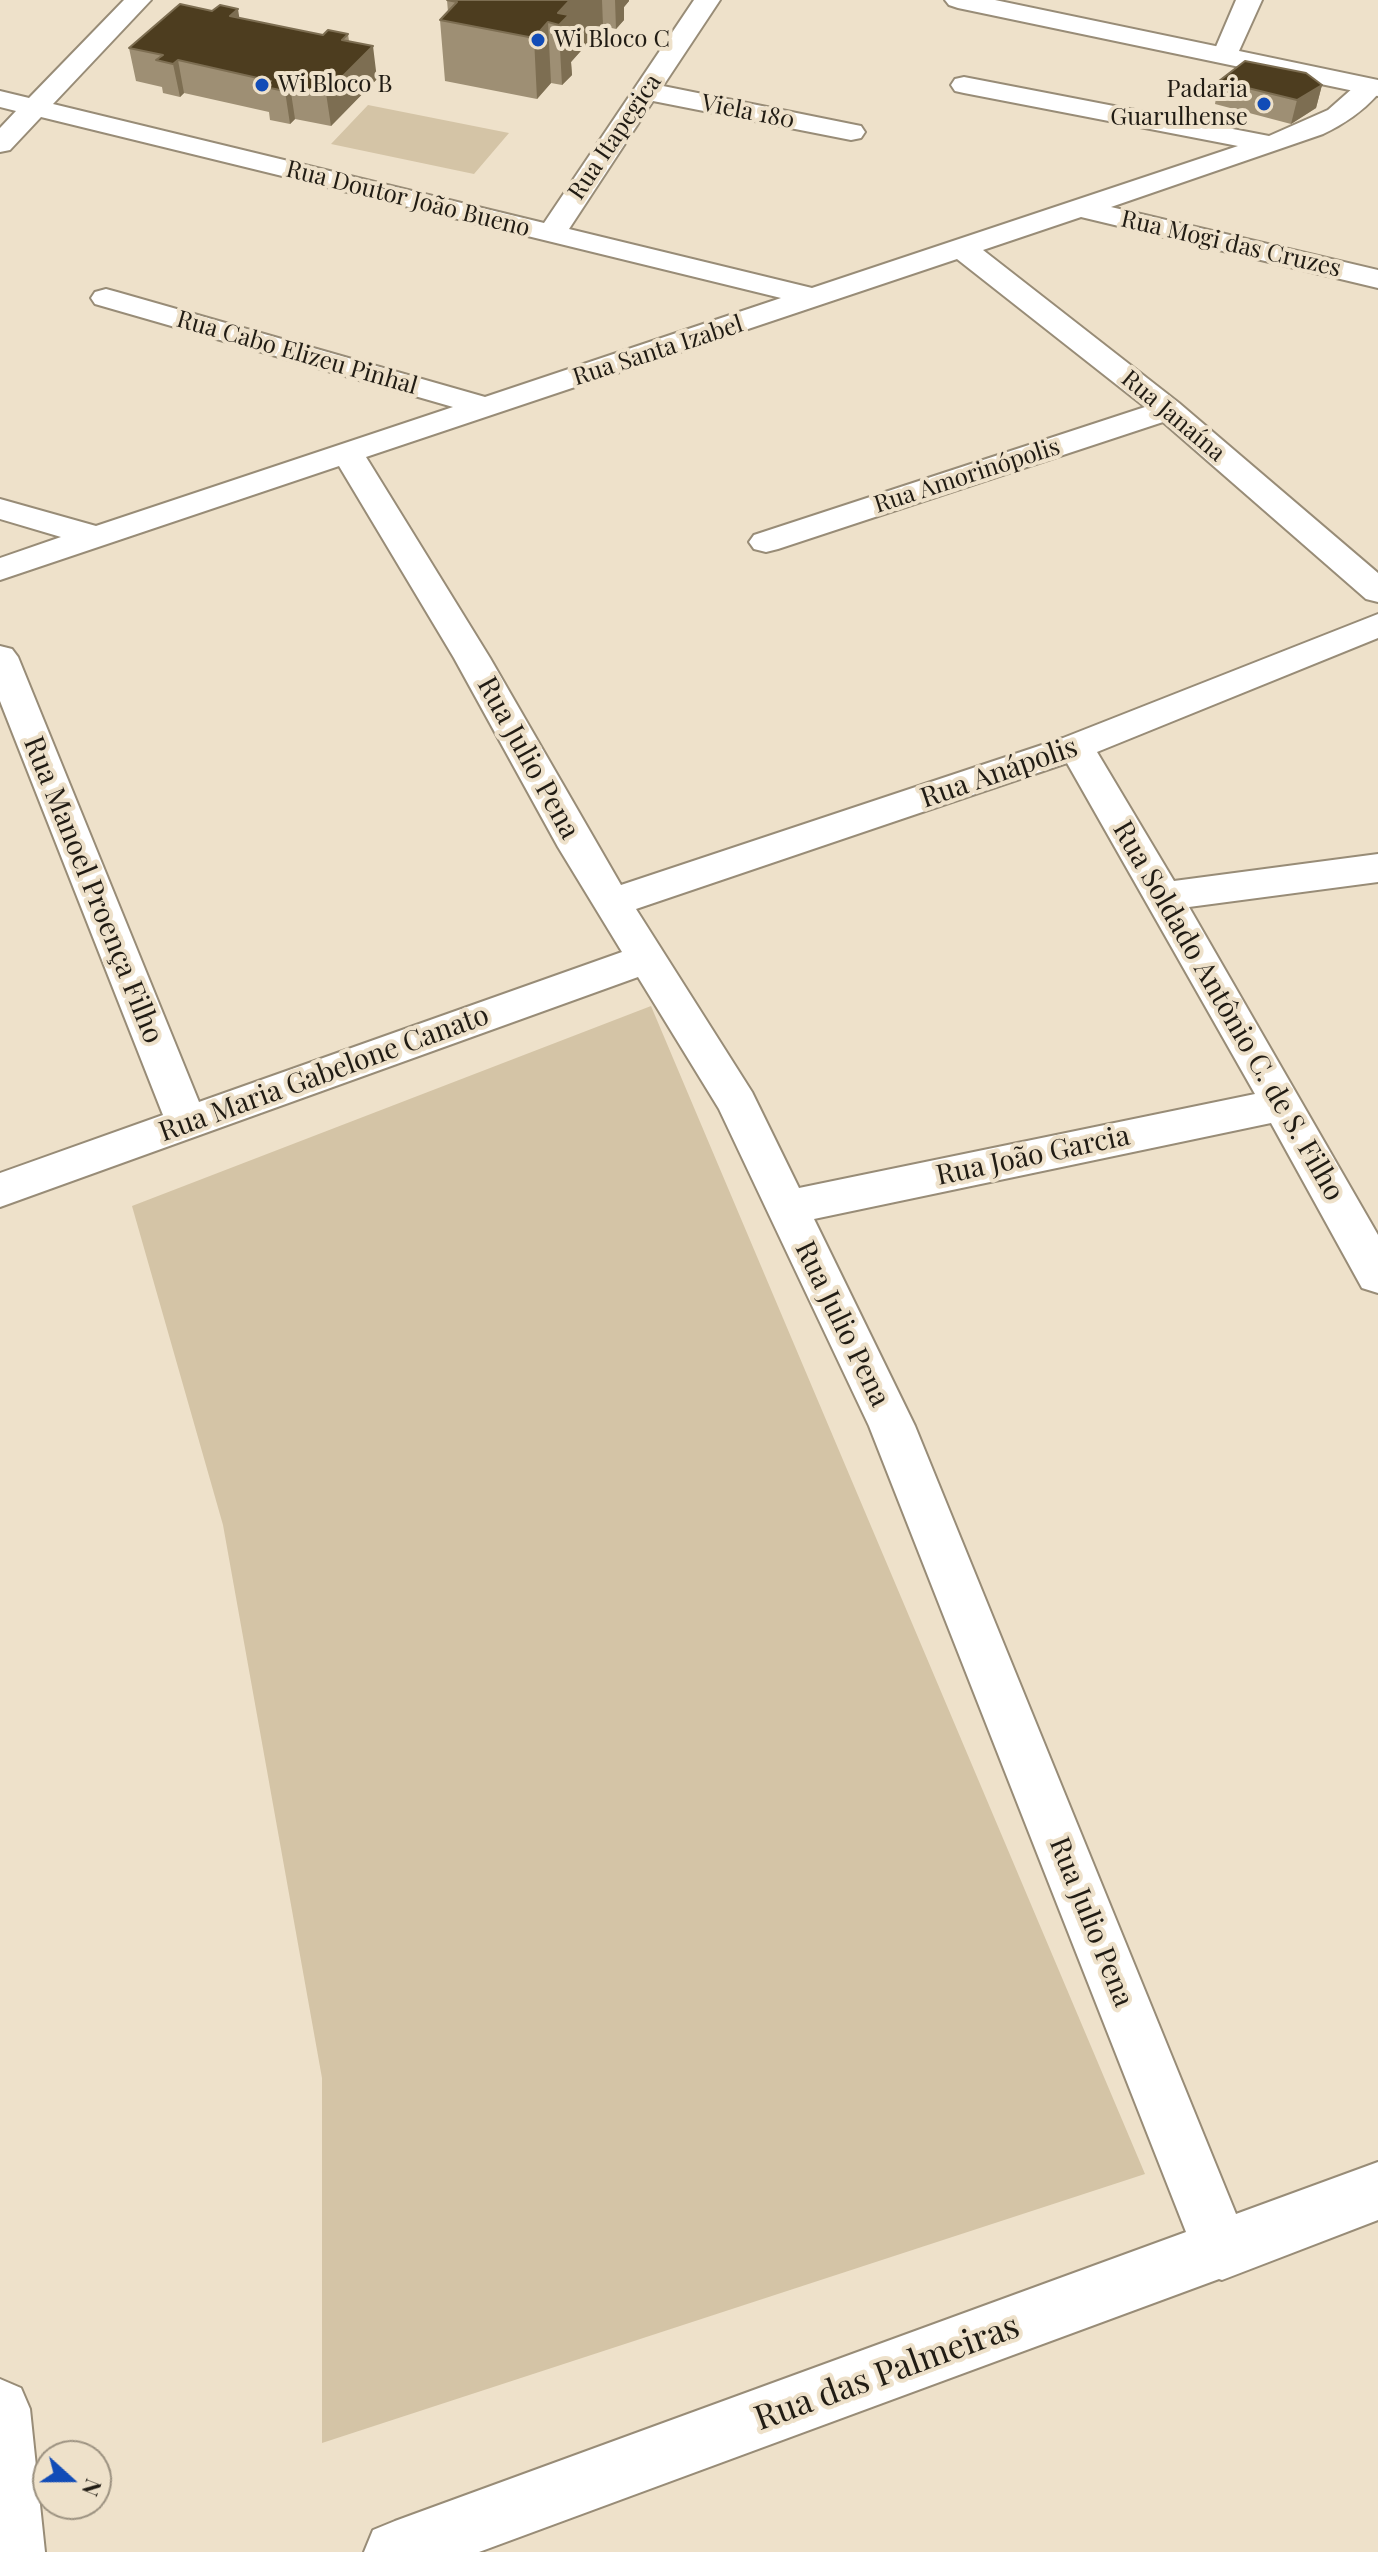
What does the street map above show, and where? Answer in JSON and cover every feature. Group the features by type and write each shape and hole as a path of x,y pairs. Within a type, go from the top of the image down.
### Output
{"street":[{"path":"0,144 138,0"},
{"name":"Rua Itapegica","path":"550,235 707,0"},
{"path":"958,0 1375,87"},
{"path":"1225,56 1249,0"},
{"path":"964,85 1272,144"},
{"name":"Rua Santa Izabel","path":"0,569 1272,144 1315,128 1354,107 1375,87"},
{"name":"Viela 180","path":"645,91 851,132"},
{"name":"Rua Doutor João Bueno","path":"0,99 817,298"},
{"name":"Rua Santa Izabel","path":"1315,128 1378,118"},
{"name":"Rua Mogi das Cruzes","path":"1083,209 1378,279"},
{"name":"Rua Janaína","path":"963,249 1168,410 1378,591"},
{"name":"Rua Cabo Elizeu Pinhal","path":"106,298 487,407"},
{"name":"Rua Amorinópolis","path":"766,542 1168,410"},
{"name":"Rua Julio Pena","path":"348,454 472,658 577,847 737,1103 892,1426 1222,2251"},
{"path":"0,509 98,537"},
{"name":"Rua Anápolis","path":"613,902 1076,747 1378,625"},
{"name":"Rua Manoel Proença Filho","path":"0,657 187,1123"},
{"name":"Rua Soldado Antônio C. de S. Filho","path":"1076,747 1167,896 1280,1105 1378,1275"},
{"path":"1167,896 1378,868"},
{"name":"Rua Maria Gabelone Canato","path":"0,1190 648,958"},
{"name":"Rua João Garcia","path":"785,1208 1280,1105"},
{"name":"Rua das Palmeiras","path":"395,2552 1222,2251 1378,2191"},
{"path":"0,2409 14,2552"}],"shaded area":[{"path":"368,105 509,133 474,174 331,144"},
{"path":"651,1006 1145,2174 322,2443 322,2078 223,1525 132,1206"}],"building":[{"path":"447,0 570,0 558,13 569,15 559,25 548,22 534,38 440,20 457,2"},
{"path":"180,4 212,11 220,5 238,9 230,16 323,35 328,30 348,34 342,40 373,46 326,93 290,86 285,91 265,87 271,81 178,60 173,64 156,60 163,55 129,48"},
{"path":"1245,61 1306,73 1322,85 1297,100 1219,81"}],"place":[{"name":"Wi Bloco C","path":"538,40"},
{"name":"Wi Bloco B","path":"262,85"},
{"name":"Padaria Guarulhense","path":"1264,104"}]}
